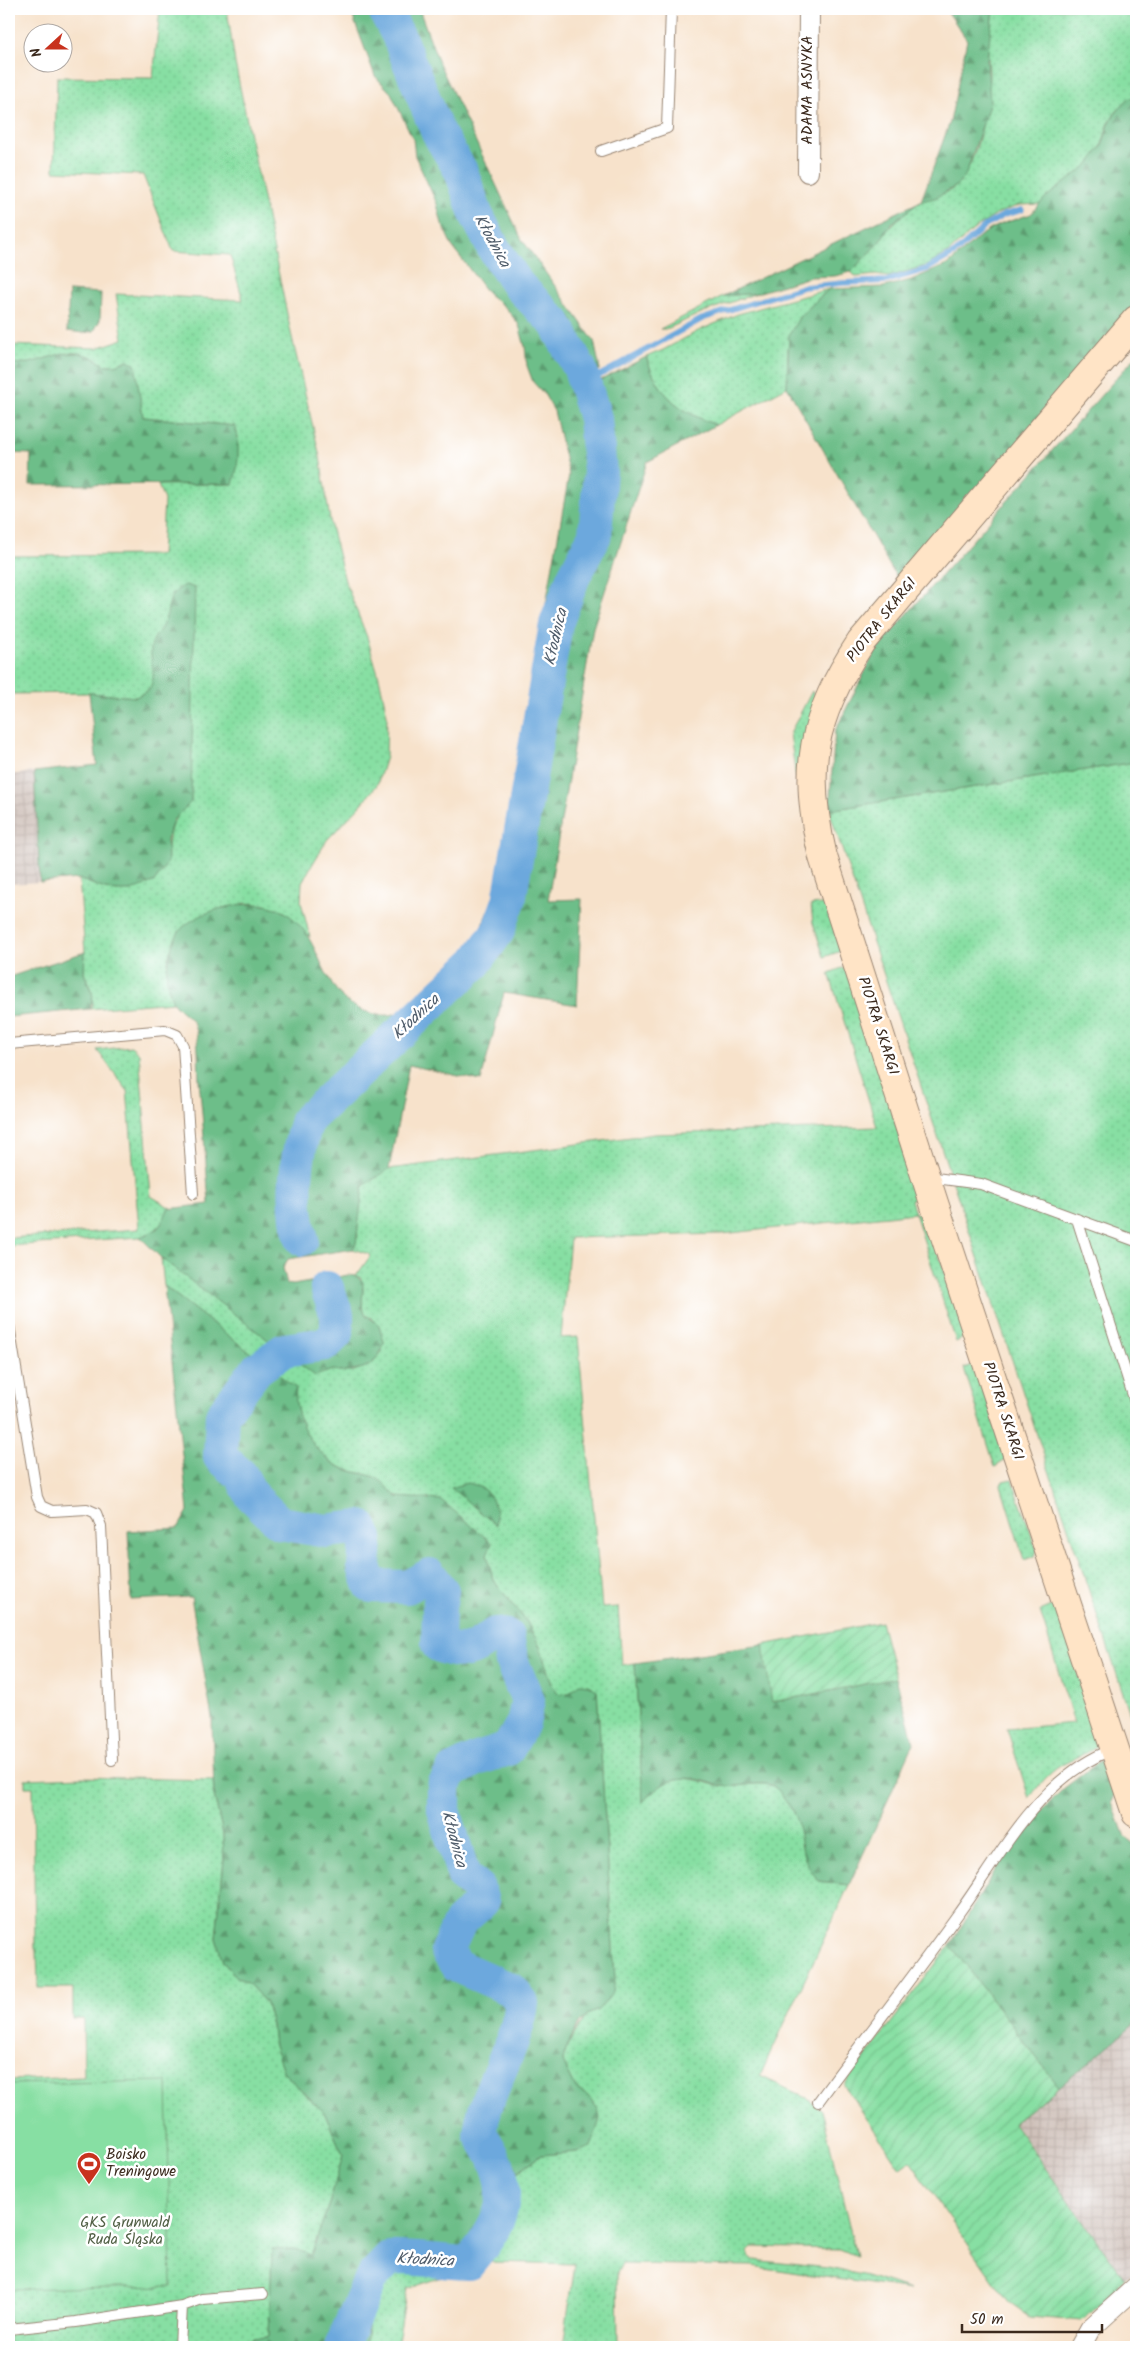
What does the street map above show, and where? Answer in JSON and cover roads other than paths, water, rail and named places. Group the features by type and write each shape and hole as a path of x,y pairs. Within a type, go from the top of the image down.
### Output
{"street":[{"name":"ADAMA ASNYKA","path":"808,172 809,9"},
{"name":"PIOTRA SKARGI","path":"1135,1802 1115,1749 926,1176 824,857 815,825 812,775 818,730 834,688 861,642 1136,320"},
{"path":"1080,2347 1090,2329 1136,2287"}],"lane":[{"path":"601,151 667,128 671,9"},
{"path":"9,1044 165,1030 177,1035 183,1052 193,1194"},
{"path":"926,1176 981,1184 1136,1241"},
{"path":"1077,1219 1136,1405"},
{"path":"9,1325 37,1497 41,1506 52,1511 87,1509 96,1514 101,1526 112,1760"},
{"path":"818,2102 959,1913 1010,1836 1059,1782 1091,1758 1115,1749"},
{"path":"9,2329 76,2322 182,2306 202,2299 263,2294"},
{"path":"180,2347 182,2306"}],"waterway":[{"name":"Kłodnica","path":"302,1239 298,1225 295,1195 297,1164 307,1120 476,962 498,931 509,901 556,624 573,578 595,535 600,471 595,418 580,369 555,323 518,285 494,249 476,214 461,171 438,133 398,35 384,9"},
{"path":"584,384 702,319 803,287 887,281 927,269 955,253 985,226 1004,215 1022,210"},
{"name":"Kłodnica","path":"327,1288 337,1315 337,1333 326,1344 284,1350 257,1369 222,1415 220,1457 241,1475 252,1496 280,1523 326,1531 361,1527 366,1538 364,1567 371,1586 407,1587 430,1575 442,1591 439,1608 438,1645 447,1649 462,1651 474,1648 495,1634 507,1636 512,1662 528,1701 523,1723 508,1749 477,1759 453,1771 444,1786 444,1810 464,1877 478,1888 482,1902 460,1922 447,1950 457,1966 512,1990 522,2003 514,2037 488,2100 480,2134 499,2169 503,2185 503,2200 499,2215 492,2230 469,2263 390,2258 371,2278 341,2347"}],"place":[{"name":"Boisko Treningowe","path":"89,2185"}],"park label":[{"name":"GKS Grunwald Ruda Śląska","path":"125,2232"}]}
